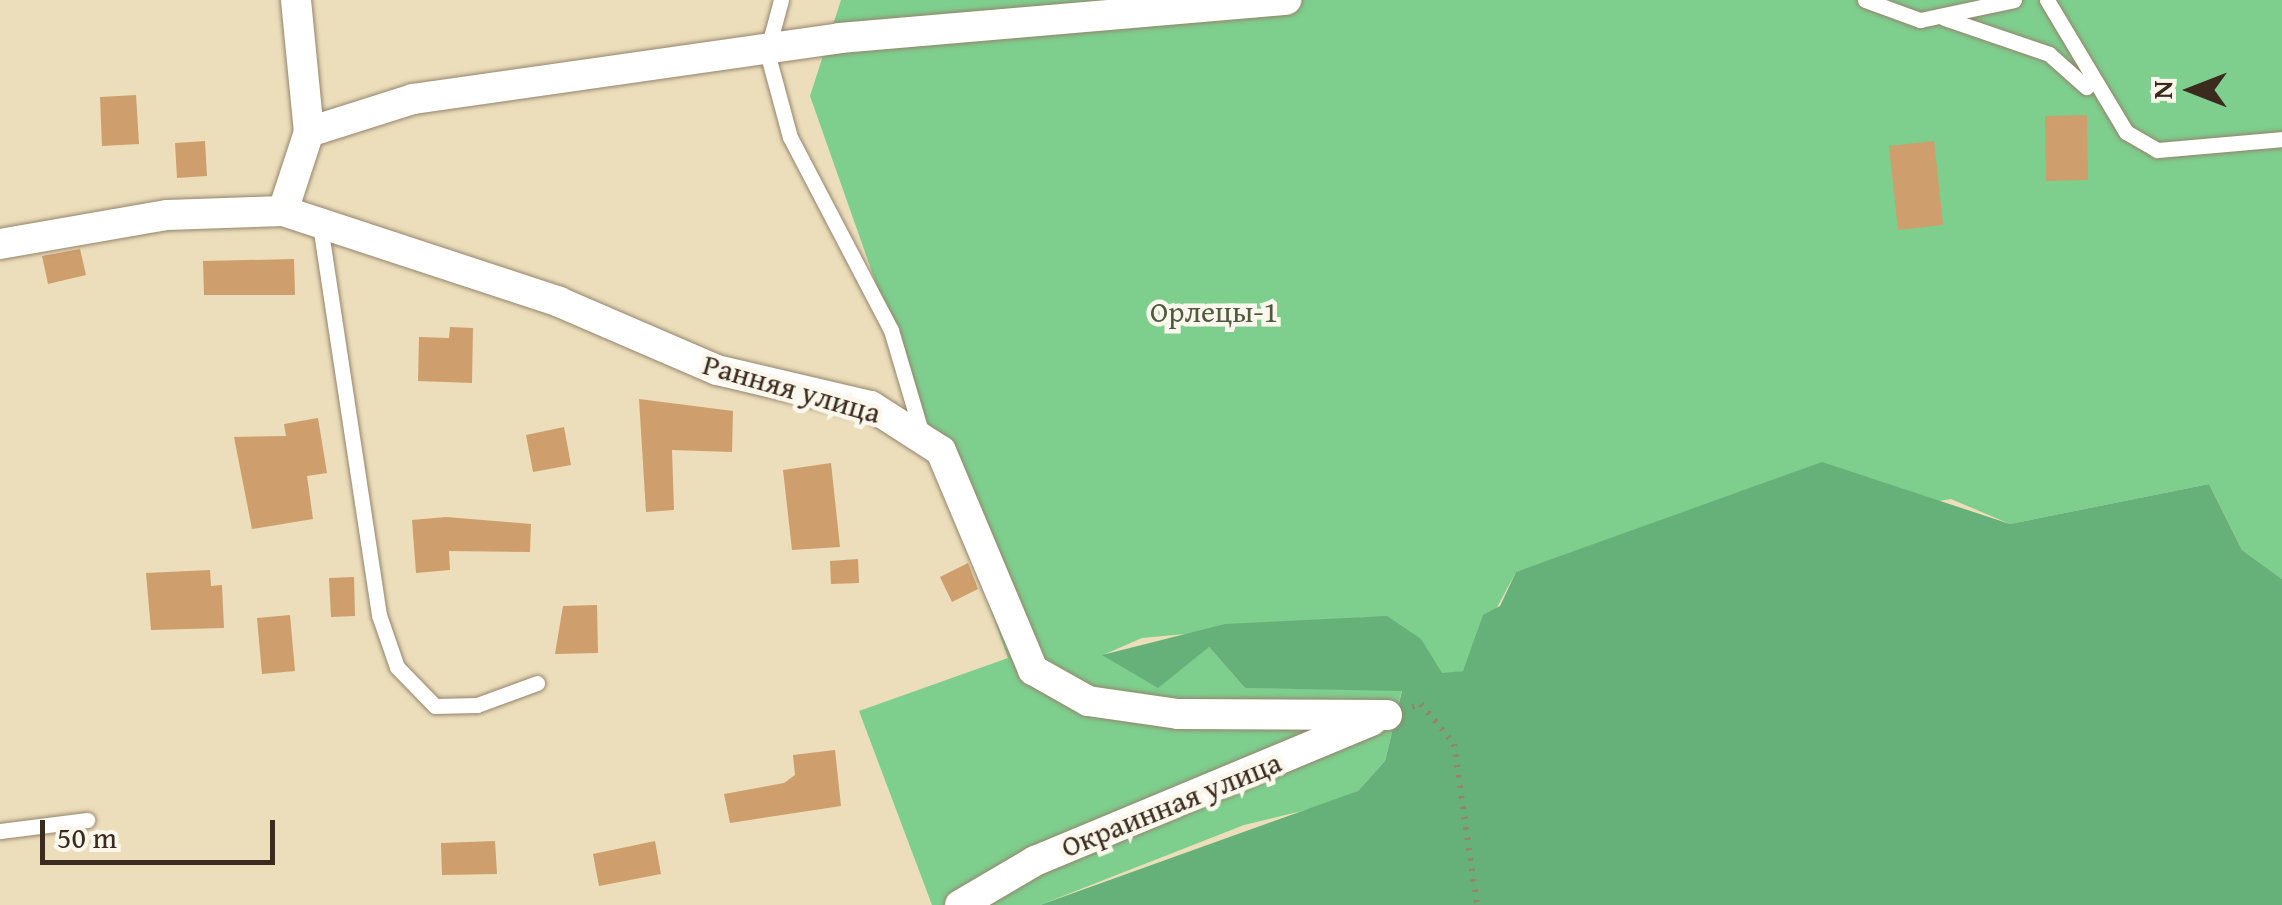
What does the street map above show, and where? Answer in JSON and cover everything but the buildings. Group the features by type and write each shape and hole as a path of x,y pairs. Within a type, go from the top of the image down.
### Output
{"street":[{"path":"283,211 309,132 296,0"},
{"path":"309,132 412,100 767,52 1286,0"},
{"name":"Ранняя улица","path":"0,244 168,214 283,211 559,302 718,370 871,406 921,431 941,451 1006,586 1033,670 1088,701 1178,714 1387,715"},
{"name":"Окраинная улица","path":"960,905 1035,860 1387,715"}],"lane":[{"path":"781,0 767,52 790,137 891,330 921,431"},
{"path":"1866,0 1920,20 1944,18 2014,0"},
{"path":"2047,0 2098,98"},
{"path":"1944,18 2049,54 2157,150 2282,139"},
{"path":"320,225 379,615 397,667 435,706 476,706 537,683"},
{"path":"0,831 87,820"}],"path":[{"path":"1387,715 1421,704 1454,744 1473,826 1477,905"}],"green space":[{"name":"Орлецы-1","path":"841,0 2282,0 2282,579 2242,550 2209,484 2010,524 1951,499 1516,572 1463,671 1442,674 1368,617 1142,638 1103,655 1209,647 1245,688 1402,690 1385,761 1358,791 1322,806 1244,825 1040,905 932,905 859,711 1008,658 810,96"},
{"path":"1822,462 2010,524 2209,484 2242,550 2282,579 2282,905 1040,905 1358,791 1385,761 1402,691 1245,688 1209,647 1158,688 1102,655 1225,624 1387,616 1421,639 1442,673 1463,671 1483,615 1500,606 1516,572"}]}
